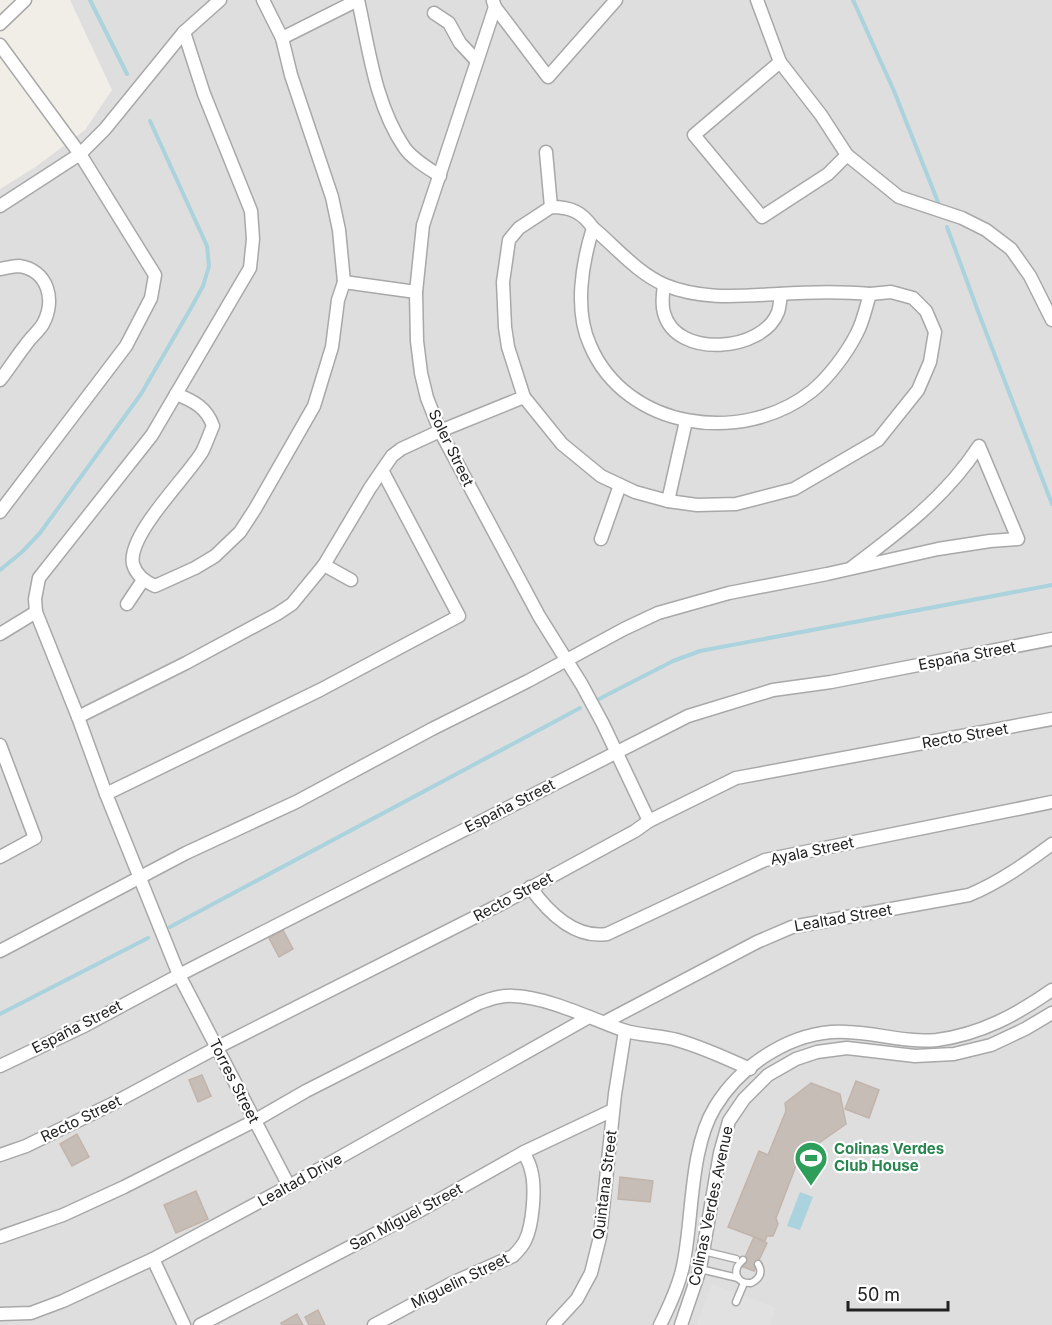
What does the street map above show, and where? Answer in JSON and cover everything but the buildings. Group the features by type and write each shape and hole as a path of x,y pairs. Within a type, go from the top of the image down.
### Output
{"street":[{"path":"0,24 25,0"},
{"path":"0,206 80,154 105,129 184,32 220,0"},
{"path":"176,394 196,402 209,415 213,426 201,453 176,484 136,542 133,564 143,580 155,586 215,556 245,525 314,406 332,347 338,300 344,282 339,230 332,197 291,75 282,38 263,0"},
{"path":"282,38 358,0 382,107 404,148 421,164 440,176"},
{"path":"494,3 548,77 616,0"},
{"path":"757,0 780,62 821,115 848,155 899,197 962,218 986,230 1011,249 1030,276 1052,320"},
{"name":"Soler Street","path":"494,3 423,225 416,292 417,341 421,373 427,398 440,431 539,616 603,724 649,821"},
{"path":"434,13 449,23 460,43 476,60"},
{"path":"0,634 36,612 35,599 39,578 152,435 250,268 253,239 251,211 204,94 184,32"},
{"path":"0,45 80,154 155,275 152,298 126,346 0,512"},
{"path":"780,62 694,135 762,217 828,174 848,155"},
{"path":"546,152 552,207"},
{"path":"552,207 569,207 588,221 593,228 648,275 664,285 696,294 726,297 843,291 870,294 891,292 913,298 926,311 935,332 930,362 918,390 878,440 794,489 736,504 697,505 668,501 635,492 601,476 562,444 524,397 508,347 503,282 509,240 519,228 552,207"},
{"path":"593,228 583,275 583,322 589,345 612,381 628,396 646,406 686,421 710,424 738,422 757,418 796,402 813,390 833,369 857,333 870,294"},
{"path":"0,269 18,266 32,270 42,277 50,295 48,311 42,325 0,380"},
{"path":"344,282 416,292"},
{"path":"664,285 663,312 673,330 682,337 706,344 726,345 755,335 778,314 780,294"},
{"path":"78,717 186,663 292,604 324,565 392,456 401,449 440,431 524,397"},
{"path":"668,501 686,421"},
{"path":"0,951 139,877 296,802 624,628 658,613 729,592 775,585 938,549 1018,539 979,446 962,470 926,509 851,568"},
{"path":"106,794 320,690 459,616 382,472"},
{"path":"601,539 620,485"},
{"path":"324,565 351,580"},
{"path":"127,604 143,580"},
{"name":"Torres Street","path":"36,612 179,975 290,1186"},
{"name":"España Street","path":"0,1066 688,716 773,690 831,682 1052,639"},
{"name":"Recto Street","path":"0,1155 26,1146 112,1104 216,1048 501,904 635,831 649,821 736,778 1052,719"},
{"path":"0,745 35,838 0,857"},
{"name":"Ayala Street","path":"530,887 545,908 571,926 586,934 607,934 765,860 1052,802"},
{"name":"Lealtad Street","path":"605,1022 757,942 792,927 969,895 993,885 1018,870 1052,844"},
{"name":"Colinas Verdes Avenue","path":"660,1325 684,1264 699,1147 704,1127 715,1106 729,1087 750,1069 773,1050 795,1039 825,1032 848,1032 901,1040 934,1040 962,1036 1000,1023 1052,990"},
{"path":"0,1237 63,1215 254,1120 316,1085 478,1004 498,997 515,996 544,1002 625,1031 675,1040 714,1053 750,1069"},
{"name":"Colinas Verdes Avenue","path":"681,1325 700,1269 720,1153 729,1121 744,1099 768,1075 796,1059 817,1052 847,1048 915,1056 954,1054 991,1045 1052,1013"},
{"name":"Lealtad Drive","path":"0,1314 30,1313 63,1301 153,1259 290,1186 589,1017"},
{"name":"Quintana Street","path":"553,1325 577,1299 591,1273 600,1237 613,1110 625,1031"},
{"name":"San Miguel Street","path":"200,1325 421,1210 524,1152 613,1110"},
{"name":"Miguelin Street","path":"374,1325 452,1283 513,1256 518,1251 525,1241 530,1225 533,1191 531,1170 524,1152"},
{"path":"153,1259 184,1325"}],"lane":[{"path":"704,1251 736,1259"},
{"path":"738,1278 736,1268 743,1260"},
{"path":"700,1269 738,1278 744,1283 751,1283 757,1280 760,1270 758,1264"},
{"path":"736,1302 744,1283"}],"shaded area":[{"path":"70,0 1052,0 1052,1325 0,1325 0,189 34,168 85,130 112,90"},
{"path":"712,1284 776,1308 770,1325 697,1325"}],"water":[{"path":"800,1192 813,1197 800,1230 787,1226"}],"waterway":[{"path":"90,0 127,74"},
{"path":"853,0 894,91 938,202"},
{"path":"0,570 40,533 141,394 203,286 209,266 207,246 150,121"},
{"path":"947,227 1052,504"},
{"path":"599,699 673,661 700,651 1052,585"},
{"path":"170,927 580,708"},
{"path":"0,1014 148,938"}],"place":[{"name":"Colinas Verdes Club House","path":"811,1187"}]}
